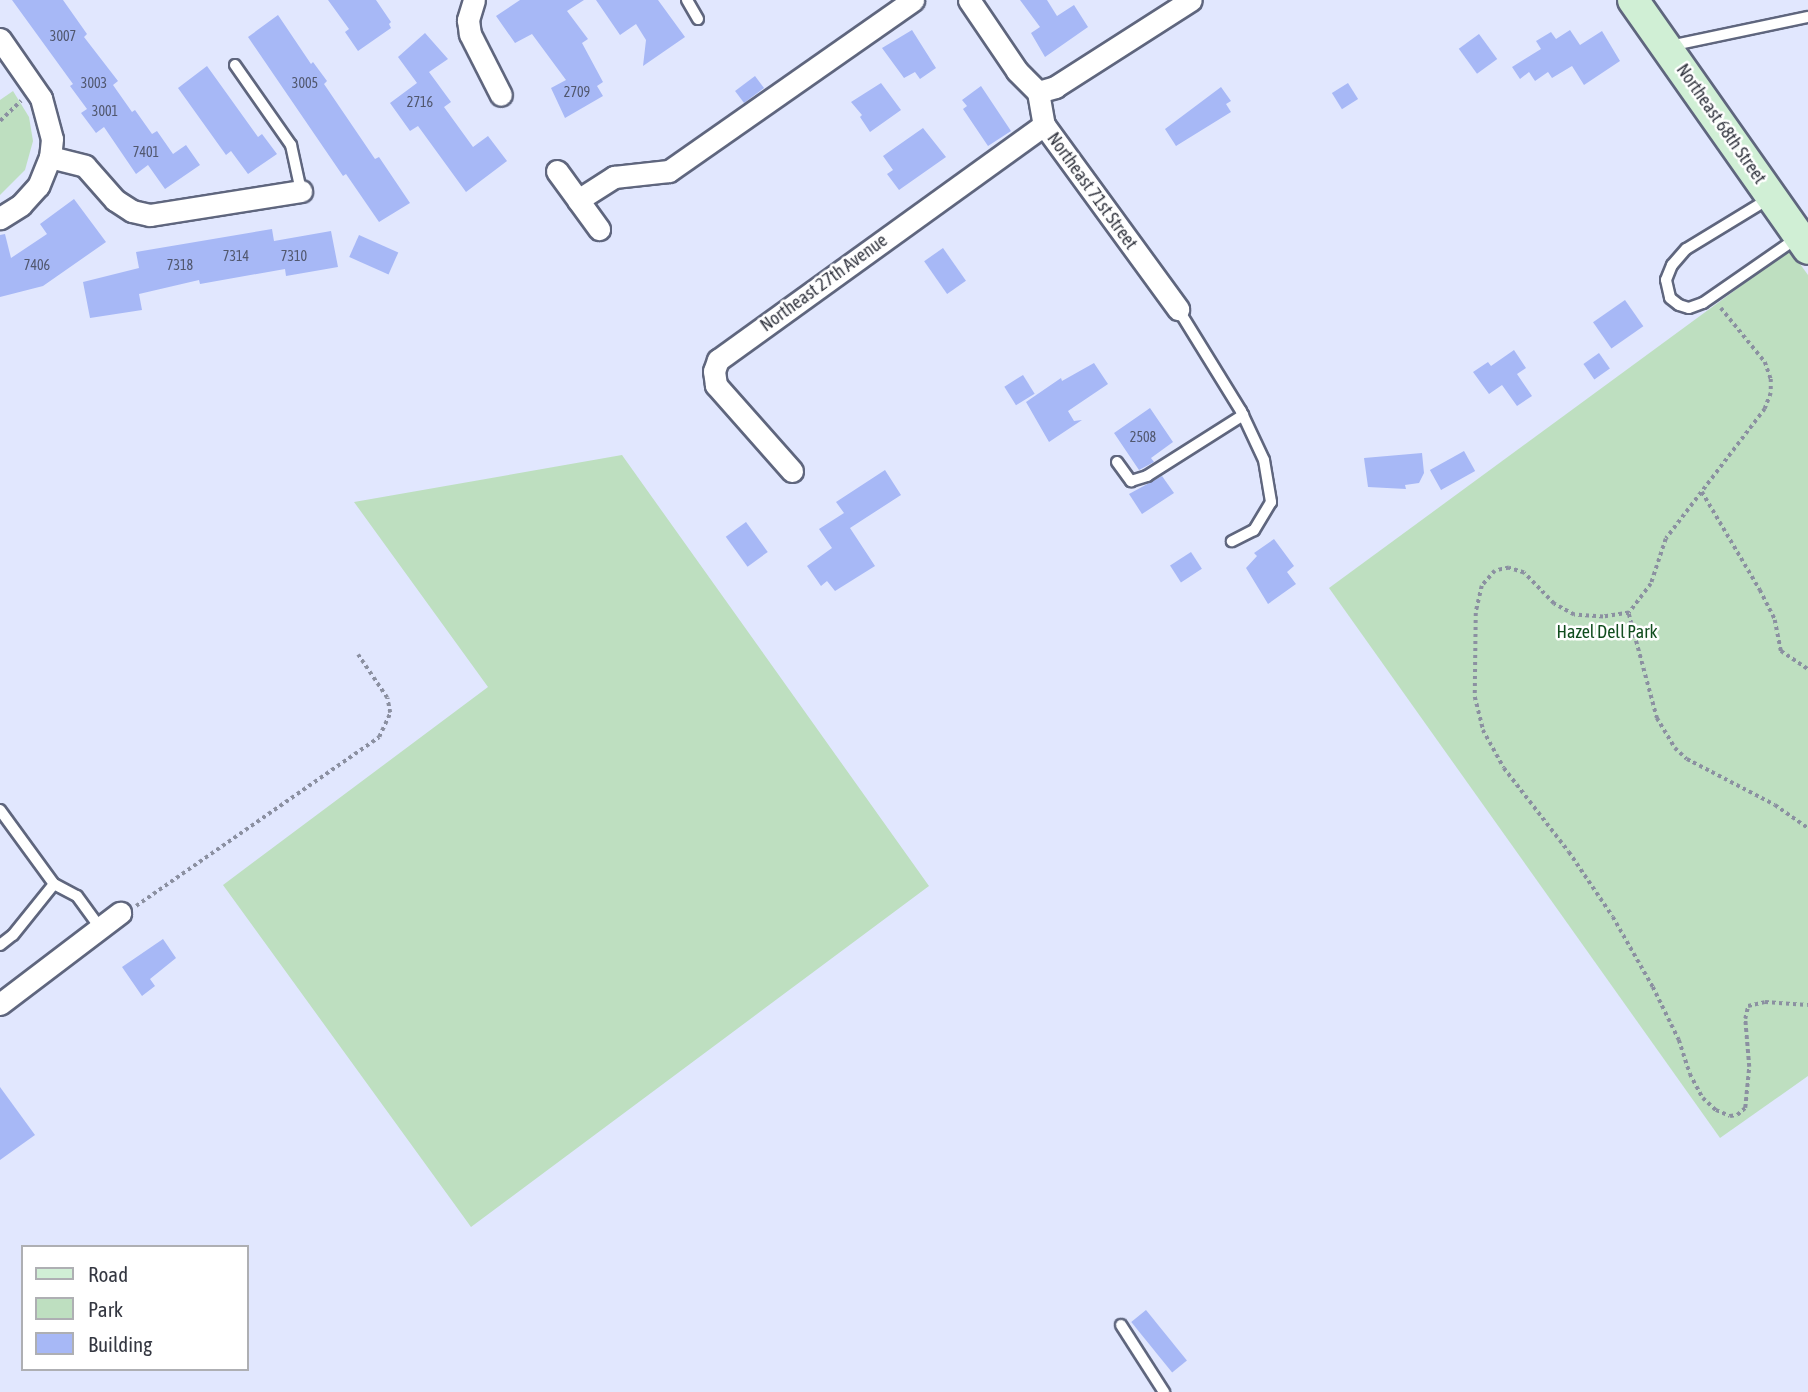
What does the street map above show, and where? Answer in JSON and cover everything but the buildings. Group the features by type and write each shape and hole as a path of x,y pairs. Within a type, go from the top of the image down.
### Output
{"street":[{"path":"474,0 468,20 470,34 501,95"},
{"path":"578,200 614,177 659,174 677,166 913,0"},
{"path":"969,0 1017,71 1038,92 1055,87 1191,0"},
{"name":"Northeast 68th Street","path":"1633,0 1804,243"},
{"path":"0,39 45,107 52,131 50,157 32,194 0,218"},
{"name":"Northeast 71st Street","path":"1038,92 1044,125 1178,309"},
{"name":"Northeast 27th Avenue","path":"792,471 716,384 714,371 718,360 1044,125"},
{"path":"50,157 85,166 115,200 132,211 150,215 301,191"},
{"path":"557,171 599,229"},
{"path":"0,1003 120,913"}],"lane":[{"path":"687,0 698,19"},
{"path":"1666,46 1808,17"},
{"path":"234,65 291,145 301,191"},
{"path":"1772,197 1686,249 1672,265 1665,280 1667,293 1674,302 1689,308 1714,298 1804,243"},
{"path":"1178,309 1243,415 1264,460 1271,502 1254,530 1232,541"},
{"path":"1117,462 1131,481 1147,476 1243,415"},
{"path":"0,810 54,884 77,896 100,928"},
{"path":"0,945 13,935 54,884"},
{"path":"1121,1325 1164,1392"}],"path":[{"path":"0,121 22,100"},
{"path":"1714,298 1765,362 1771,379 1771,394 1765,409 1666,539 1651,584 1629,613 1603,617 1574,615 1553,604 1524,573 1510,568 1495,571 1482,586 1476,613 1475,697 1483,730 1504,768 1569,852 1613,917 1679,1040 1690,1074 1703,1098 1716,1110 1730,1116 1737,1115 1745,1108 1749,1067 1745,1019 1748,1006 1765,1002 1808,1005"},
{"path":"1702,492 1775,620 1781,651 1808,669"},
{"path":"1629,613 1657,718 1675,748 1687,759 1775,805 1808,828"},
{"path":"120,913 129,911 165,887 379,737 390,713 387,698 358,655"}],"green space":[{"path":"13,91 29,117 33,141 25,170 0,195 0,100"},
{"name":"Hazel Dell Park","path":"1790,250 1808,275 1808,1076 1720,1138 1329,588"},
{"path":"622,455 929,886 471,1227 223,885 488,687 354,502"}]}
